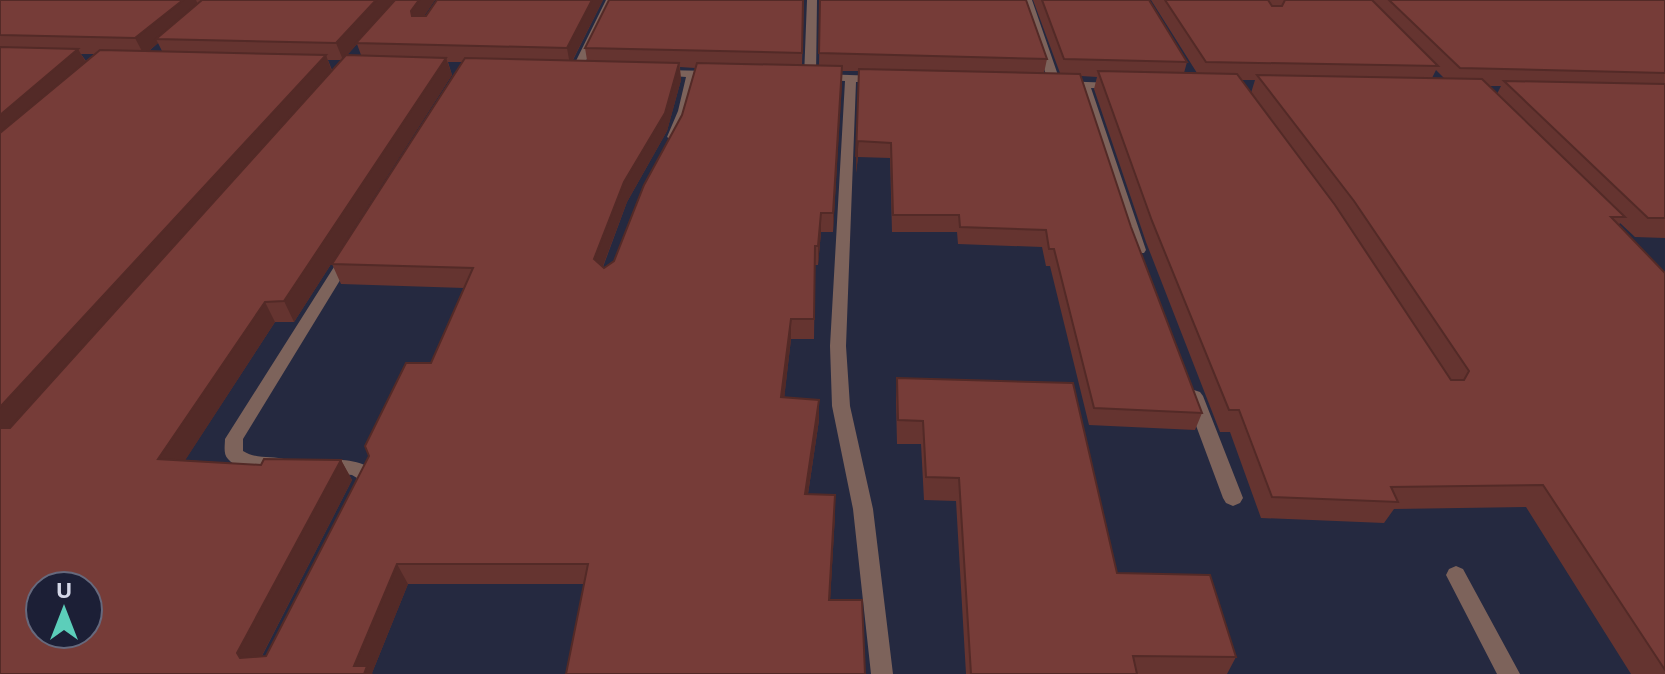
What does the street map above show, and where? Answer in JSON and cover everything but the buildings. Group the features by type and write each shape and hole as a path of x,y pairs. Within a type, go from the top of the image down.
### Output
{"street":[{"path":"576,71 611,0"},
{"path":"810,77 812,0"},
{"path":"1027,0 1055,84"},
{"path":"560,70 590,71"},
{"path":"649,72 722,74"},
{"path":"669,144 684,111 692,73"},
{"path":"796,76 898,79"},
{"path":"851,78 838,346 841,406 863,509 882,674"},
{"path":"1039,83 1126,86"},
{"path":"1084,85 1147,271"},
{"path":"353,247 234,439 234,454 250,464 353,466 368,475 354,503"},
{"path":"1190,385 1233,498"},
{"path":"1456,575 1509,674"}]}
